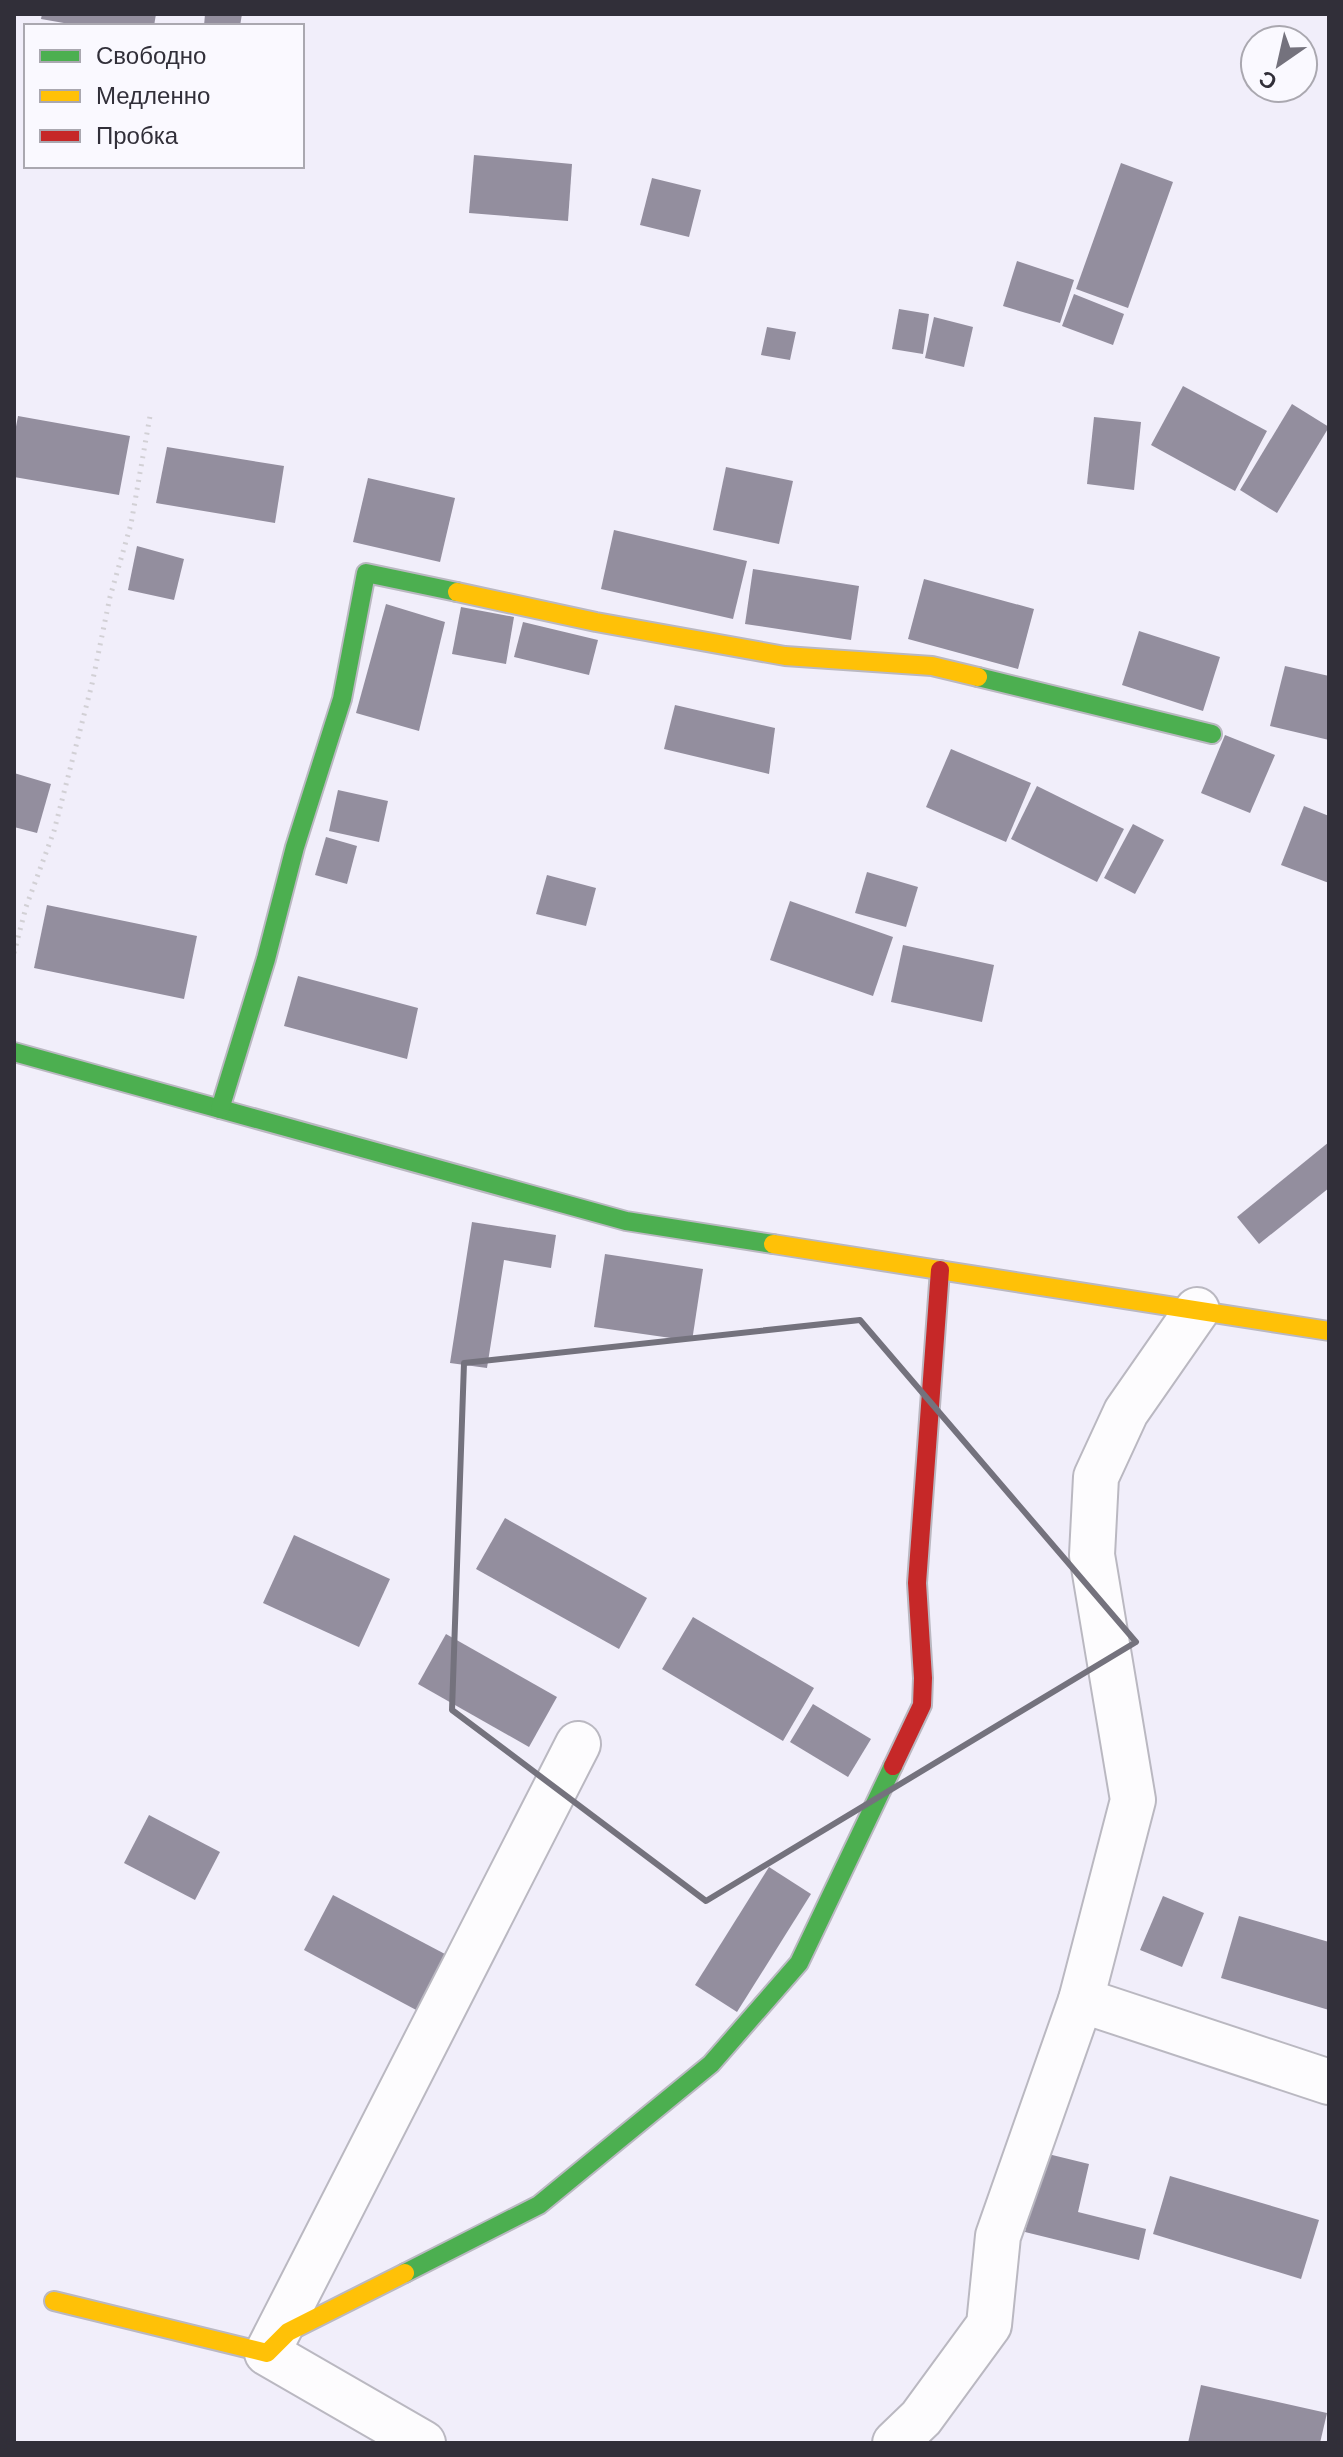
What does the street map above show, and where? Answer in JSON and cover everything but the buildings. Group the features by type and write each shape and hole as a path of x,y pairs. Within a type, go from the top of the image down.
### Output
{"street":[{"path":"220,1109 266,959 295,847 342,699 366,573 596,622 785,656 932,666 1212,734"},
{"path":"14,1052 626,1221 1329,1331"},
{"path":"267,2353 288,2332 539,2205 711,2064 799,1963 922,1705 917,1583 940,1270"},
{"path":"895,2443 921,2418 989,2325 998,2236 1081,2000 1133,1800 1092,1555 1096,1477 1126,1412 1197,1310"},
{"path":"267,2353 578,1744"},
{"path":"1081,2000 1329,2082"},
{"path":"54,2301 267,2353 423,2443"}],"path":[{"path":"14,953 26,907 54,831 92,684 110,597 131,524 150,416"}],"highlighted area":[{"path":"860,1320 1136,1642 706,1901 452,1710 464,1363"}],"traffic: fast":[{"path":"220,1109 266,959 295,847 342,699 366,573 457,592"},
{"path":"978,677 1212,734"},
{"path":"14,1052 626,1221 773,1244"},
{"path":"405,2273 539,2205 711,2064 799,1963 893,1766"}],"traffic: slow":[{"path":"457,592 596,622 785,656 932,666 978,677"},
{"path":"773,1244 1329,1331"},
{"path":"54,2301 267,2353 288,2332 405,2273"}],"traffic: jam":[{"path":"893,1766 922,1705 917,1583 940,1270"}]}
